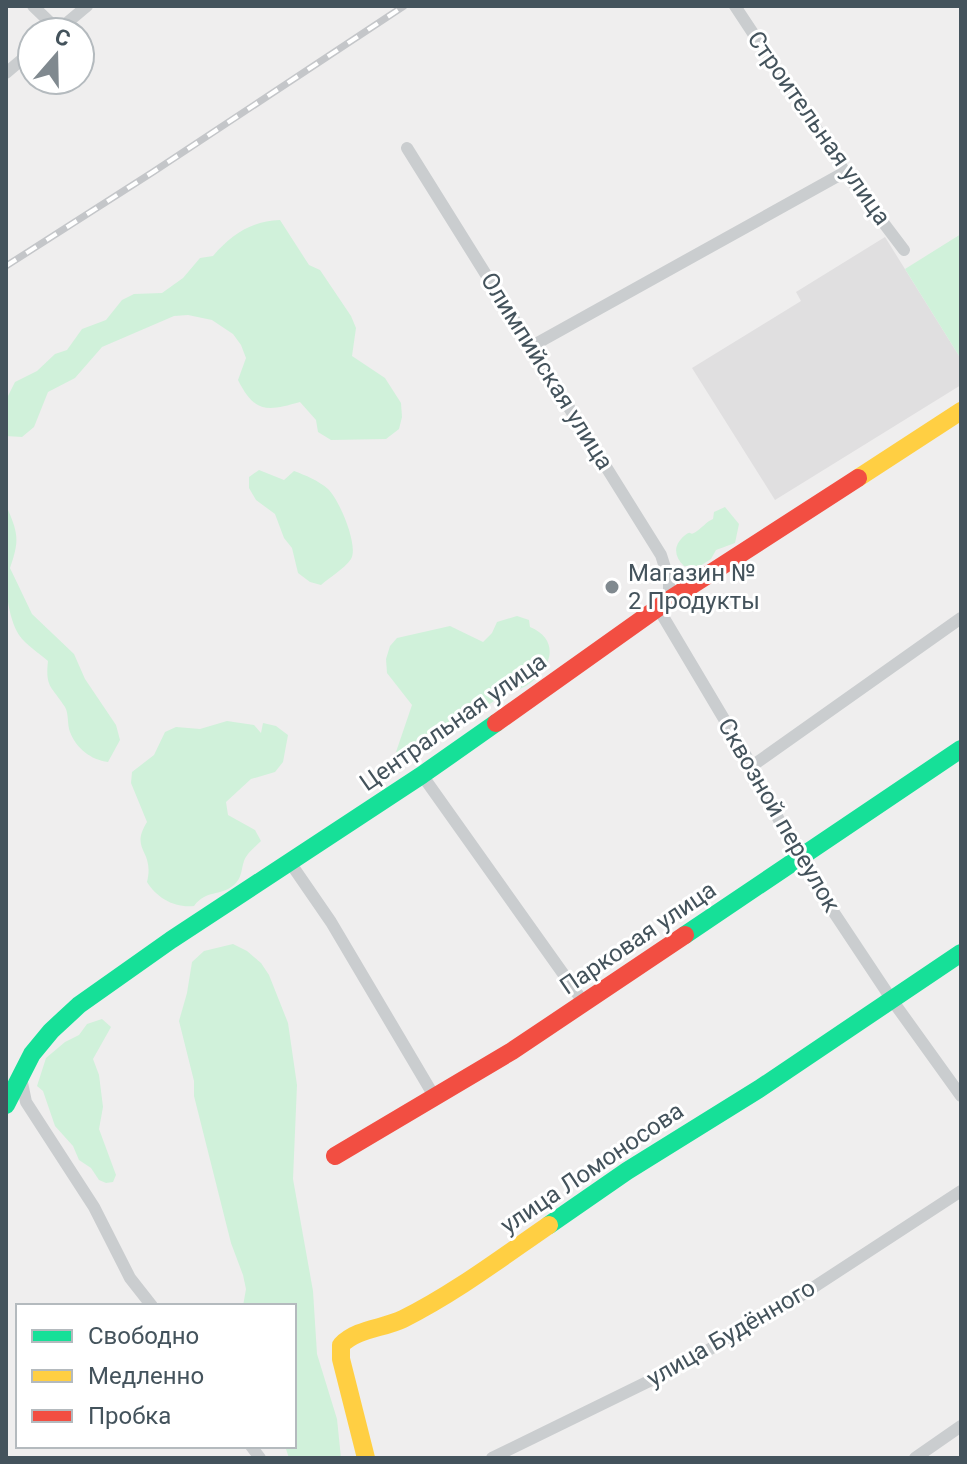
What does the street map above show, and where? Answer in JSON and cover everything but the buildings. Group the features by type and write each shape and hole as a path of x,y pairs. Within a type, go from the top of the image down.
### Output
{"street":[{"name":"Строительная улица","path":"735,6 845,172 904,250"},
{"name":"Олимпийская улица","path":"407,148 661,555 669,580 664,604"},
{"path":"532,346 845,172"},
{"name":"Центральная улица","path":"6,1105 32,1054 79,1005 171,940 422,775 664,604 961,411"},
{"name":"Сквозной переулок","path":"664,604 799,860 892,1000 961,1096"},
{"path":"752,766 961,618"},
{"name":"Парковая улица","path":"335,1156 512,1051 961,749"},
{"path":"422,775 584,1003"},
{"path":"289,861 331,922 434,1096"},
{"name":"улица Ломоносова","path":"366,1458 341,1359 341,1345 350,1336 399,1321 456,1290 627,1171 759,1089 961,953"},
{"path":"20,1075 26,1102 94,1207 130,1278 150,1304"},
{"name":"улица Будённого","path":"492,1458 697,1356 788,1304 961,1191"},
{"path":"915,1458 961,1426"}],"shaded area":[{"path":"885,237 961,359 961,385 775,500 692,368 801,301 796,292"}],"green space":[{"path":"280,220 309,265 320,270 351,316 356,328 352,356 385,378 401,403 399,429 386,439 331,440 318,432 316,420 300,402 271,408 257,404 238,380 246,358 233,334 212,320 188,315 174,316 102,347 75,378 48,392 34,427 22,437 6,436 6,400 15,382 37,371 55,354 67,350 82,329 106,320 122,300 134,294 162,293 183,278 200,258 213,256 242,230"},
{"path":"961,234 961,359 905,269"},
{"path":"259,470 284,480 294,471 303,474 324,486 337,502 347,523 353,553 341,570 321,585 310,582 298,573 292,548 284,538 275,514 256,500 249,488 249,477"},
{"path":"6,505 16,536 10,568 32,614 74,654 85,679 116,725 120,740 108,762 90,756 76,743 69,729 66,710 50,686 48,661 22,639 13,622 5,572"},
{"path":"725,507 739,524 735,543 716,550 711,559 700,566 684,566 676,551 680,540 713,519 714,512"},
{"path":"517,616 529,620 530,627 547,640 549,657 541,673 524,687 500,697 475,715 445,724 430,749 405,758 396,752 412,705 387,673 386,659 390,646 397,638 450,626 483,642 497,622"},
{"path":"227,721 254,725 261,733 263,723 276,726 288,735 283,762 275,772 251,779 226,802 228,815 255,830 261,841 245,858 240,877 229,889 204,897 194,906 173,904 156,893 147,882 148,863 141,839 147,822 131,783 132,772 154,755 165,732 176,727 200,729"},
{"path":"233,944 261,963 288,1023 297,1085 293,1179 313,1291 317,1354 337,1419 341,1458 289,1458 286,1448 296,1448 296,1304 243,1304 246,1289 243,1275 231,1243 194,1096 194,1081 179,1021 192,962 204,951"},
{"path":"102,1019 111,1027 93,1059 99,1075 103,1107 99,1129 116,1175 113,1182 106,1183 79,1160 73,1146 55,1126 43,1091 37,1086 46,1058 79,1035 87,1024"}],"railway":[{"path":"6,266 404,6"}],"traffic: fast":[{"path":"6,1105 32,1054 79,1005 496,723"},
{"path":"685,935 961,749"},
{"path":"549,1225 961,953"}],"traffic: slow":[{"path":"858,478 961,411"},
{"path":"366,1458 341,1359 341,1345 355,1335 422,1309 478,1275 549,1225"}],"traffic: jam":[{"path":"496,723 669,600 858,478"},
{"path":"335,1156 512,1051 685,935"}],"place":[{"name":"Магазин № 2 Продукты","path":"612,587"}]}
